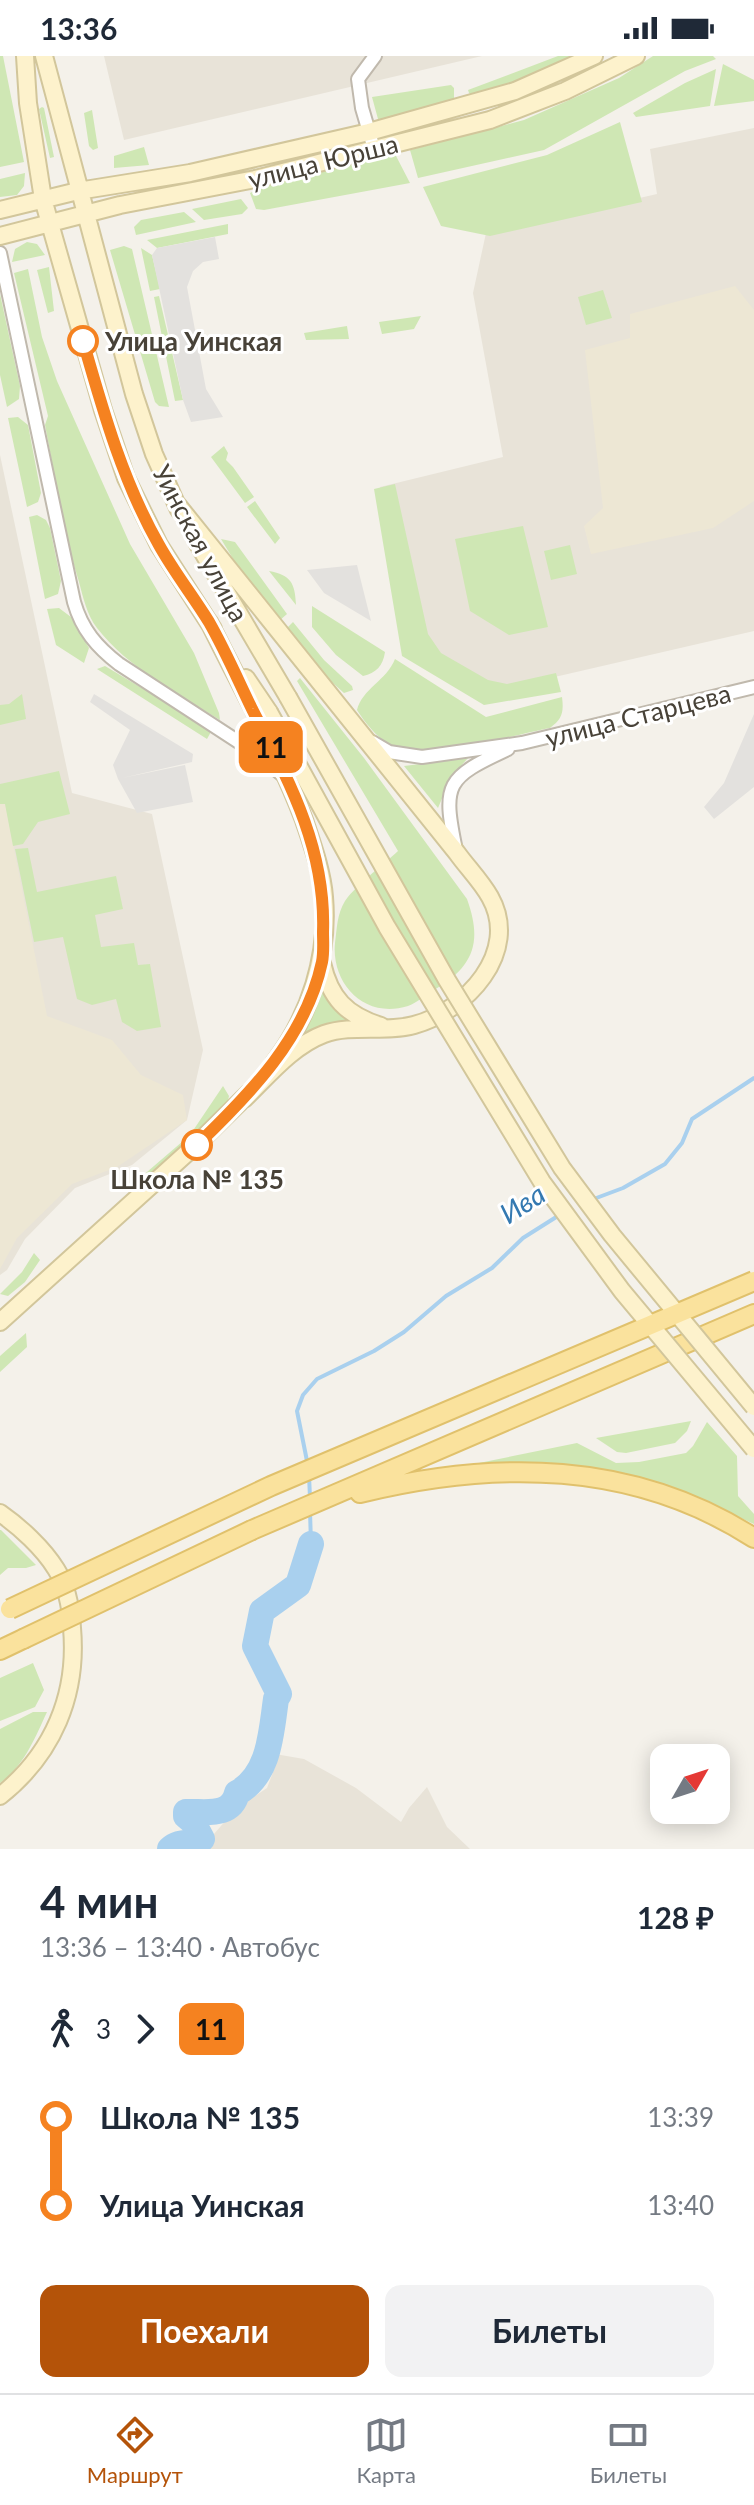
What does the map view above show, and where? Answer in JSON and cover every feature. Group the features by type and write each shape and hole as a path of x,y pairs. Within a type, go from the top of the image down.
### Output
{"main road":[{"name":"Уинская улица","path":"25,56 28,103 43,199 103,410 126,478 159,545 269,712 387,927 542,1182 622,1291 754,1449"},
{"name":"Уинская улица","path":"44,56 134,394 154,454 176,503 447,980 562,1168 612,1235 754,1407"},
{"name":"улица Юрша","path":"0,210 78,191 190,173 369,132 515,91 594,56"},
{"name":"улица Юрша","path":"0,236 85,214 255,179 490,120 565,91 636,56"},
{"path":"0,1322 281,1063 314,1039 339,1031 416,1025 435,1016 471,992 490,970 498,940 498,923 491,898 176,503"},
{"path":"209,622 288,779 311,840 324,897 322,961 332,994 344,1007 360,1017 388,1028"},
{"path":"244,1099 277,1059 296,1026 322,961"},
{"path":"5,1611 271,1486 754,1281"},
{"path":"0,1650 252,1530 754,1314"},
{"path":"309,1506 419,1480 484,1472 549,1472 599,1478 648,1489 716,1516 754,1538"},
{"path":"0,1513 16,1523 56,1569 66,1592 71,1617 74,1668 68,1697 46,1745 30,1769 0,1796"}],"street":[{"path":"374,149 358,92 358,79 375,56"},
{"path":"0,253 71,589 84,628 102,651 119,664 245,745 288,779"},
{"name":"улица Старцева","path":"522,743 754,687"},
{"path":"365,738 389,752 422,757 522,743"},
{"path":"457,853 448,808 451,790 468,768 522,743"}],"shaded area":[{"path":"104,56 482,56 124,140"},
{"path":"754,128 754,631 498,690 414,646 380,487 503,457 473,293 486,233 657,194 650,149"},
{"path":"215,237 219,259 203,262 193,271 187,287 206,389 223,417 191,422 183,400 152,255 157,248"},
{"path":"735,286 754,310 754,501 713,528 591,554 584,526 603,508 585,350 630,338 630,314"},
{"path":"0,455 72,793 152,814 203,1050 187,1120 132,1165 75,1188 25,1239 7,1270 0,1275"},
{"path":"357,565 371,621 324,593 307,570"},
{"path":"94,694 193,754 192,762 122,778 185,765 193,802 137,813 113,765 130,730 90,702"},
{"path":"754,714 754,787 714,819 704,807 724,783"},
{"name":"Школа № 135","path":"5,803 47,1016 112,1040 141,1075 183,1095 187,1120 117,1167 72,1184 17,1238 0,1269 0,804"},
{"path":"275,1754 304,1759 356,1788 401,1822 427,1787 447,1827 470,1849 201,1849 227,1819 239,1799 255,1796 267,1788 275,1767"}],"green space":[{"path":"0,56 3,56 24,162 0,167"},
{"path":"558,56 581,56 503,87 473,96 469,93 468,90"},
{"path":"653,56 713,56 716,59 685,71 544,150 418,178 410,150 524,120 619,78"},
{"path":"723,64 754,80 754,101 714,106"},
{"path":"716,69 710,106 636,117 633,113 685,83"},
{"path":"451,85 454,88 454,102 385,120 378,119 372,97"},
{"path":"42,107 54,157 50,158 39,109"},
{"path":"92,110 98,148 93,150 89,146 84,113"},
{"path":"620,122 642,202 490,236 441,226 423,187 547,155"},
{"path":"144,147 149,165 114,168 114,156"},
{"path":"395,154 410,183 264,210 256,209 250,193 278,180"},
{"path":"25,173 24,186 17,195 0,197 0,179"},
{"path":"241,199 248,208 242,214 204,220 192,209"},
{"path":"184,212 196,222 136,235 134,227 141,220"},
{"path":"228,224 228,234 157,248 147,240"},
{"path":"27,242 37,244 45,255 12,262 15,249"},
{"path":"124,246 132,249 169,407 159,406 155,402 110,250"},
{"path":"141,248 152,255 160,289 150,291"},
{"path":"49,267 54,311 48,313 37,270"},
{"path":"28,269 42,337 57,381 130,544 194,653 220,720 154,679 123,655 97,628 88,612 64,524 45,425 48,416 14,273"},
{"path":"603,290 612,318 586,325 578,297"},
{"path":"0,294 20,386 19,399 7,407 0,375"},
{"path":"159,296 183,400 175,401 154,297"},
{"path":"421,316 414,329 382,334 379,322"},
{"path":"347,326 349,339 306,340 304,333"},
{"path":"18,417 28,425 41,493 38,502 27,507 8,418"},
{"path":"224,446 228,453 226,460 254,497 245,503 211,457"},
{"path":"395,484 428,634 441,653 488,680 507,684 556,673 561,692 484,705 402,656 374,489"},
{"path":"255,501 280,538 275,544 247,507"},
{"path":"37,515 46,520 50,528 61,581 58,594 45,599 29,517"},
{"path":"523,526 548,627 509,635 470,611 455,539"},
{"path":"221,539 235,542 287,614 279,621 241,572"},
{"path":"570,545 577,574 551,580 544,551"},
{"path":"269,571 290,581 296,605"},
{"path":"312,606 385,652 378,668 363,676 336,655 312,627"},
{"path":"59,608 71,617 89,648 84,663 56,645 47,609"},
{"path":"293,622 353,690 344,693 324,675 285,630"},
{"path":"395,659 486,717 562,697 561,715 550,728 496,740 434,751 402,750 376,734 357,710 364,696"},
{"path":"105,666 212,730 207,739 97,669"},
{"path":"300,678 364,758 467,899 474,941 466,963 447,981 408,1006 377,1008 365,1003 354,995 339,972 335,943 342,906 356,888 398,851 297,681"},
{"path":"22,694 26,719 0,725 0,705 9,704"},
{"path":"468,758 451,777 438,808 404,766"},
{"path":"59,771 70,814 38,822 23,844 13,846 5,804 0,804 0,784"},
{"path":"28,848 37,892 116,876 123,909 95,915 101,947 134,943 138,965 150,964 161,1027 137,1031 122,1022 116,999 92,1005 77,999 63,937 34,942 15,849"},
{"path":"320,983 326,997 351,1023 299,1040"},
{"path":"223,1086 229,1096 227,1105 144,1181 140,1178 190,1135"},
{"path":"34,1253 40,1260 25,1282 8,1296 0,1294 22,1272"},
{"path":"26,1333 27,1347 0,1372 0,1356"},
{"path":"691,1421 687,1431 675,1443 626,1453 617,1452 596,1438"},
{"path":"707,1422 737,1456 738,1496 754,1514 754,1524 684,1492 629,1478 476,1467 474,1464 577,1443 616,1463 639,1462 686,1453"},
{"path":"0,1530 36,1565 8,1568 0,1575"},
{"path":"33,1663 44,1690 35,1707 0,1721 0,1678"},
{"path":"33,1712 47,1712 22,1760 0,1783 0,1729"}],"waterway":[{"name":"Ива","path":"591,1200 623,1188 665,1164 682,1143 692,1119 754,1078"},
{"name":"Ива","path":"308,1466 297,1411 303,1395 317,1379 374,1351 404,1332 446,1296 492,1268 523,1238 561,1214"},
{"path":"309,1475 310,1498"},
{"path":"310,1511 311,1544"},
{"name":"Ива","path":"170,1849 202,1839 186,1812 223,1810 256,1776 263,1764 279,1694 255,1646 262,1611 298,1585 311,1544"}],"bus line":[{"name":"11","path":"83,341 126,478 159,545 209,622 288,779 311,840 324,897 322,961 296,1026 277,1059 244,1099 197,1145"}],"place":[{"name":"Улица Уинская","path":"83,341"},
{"name":"Школа № 135","path":"197,1145"}]}
